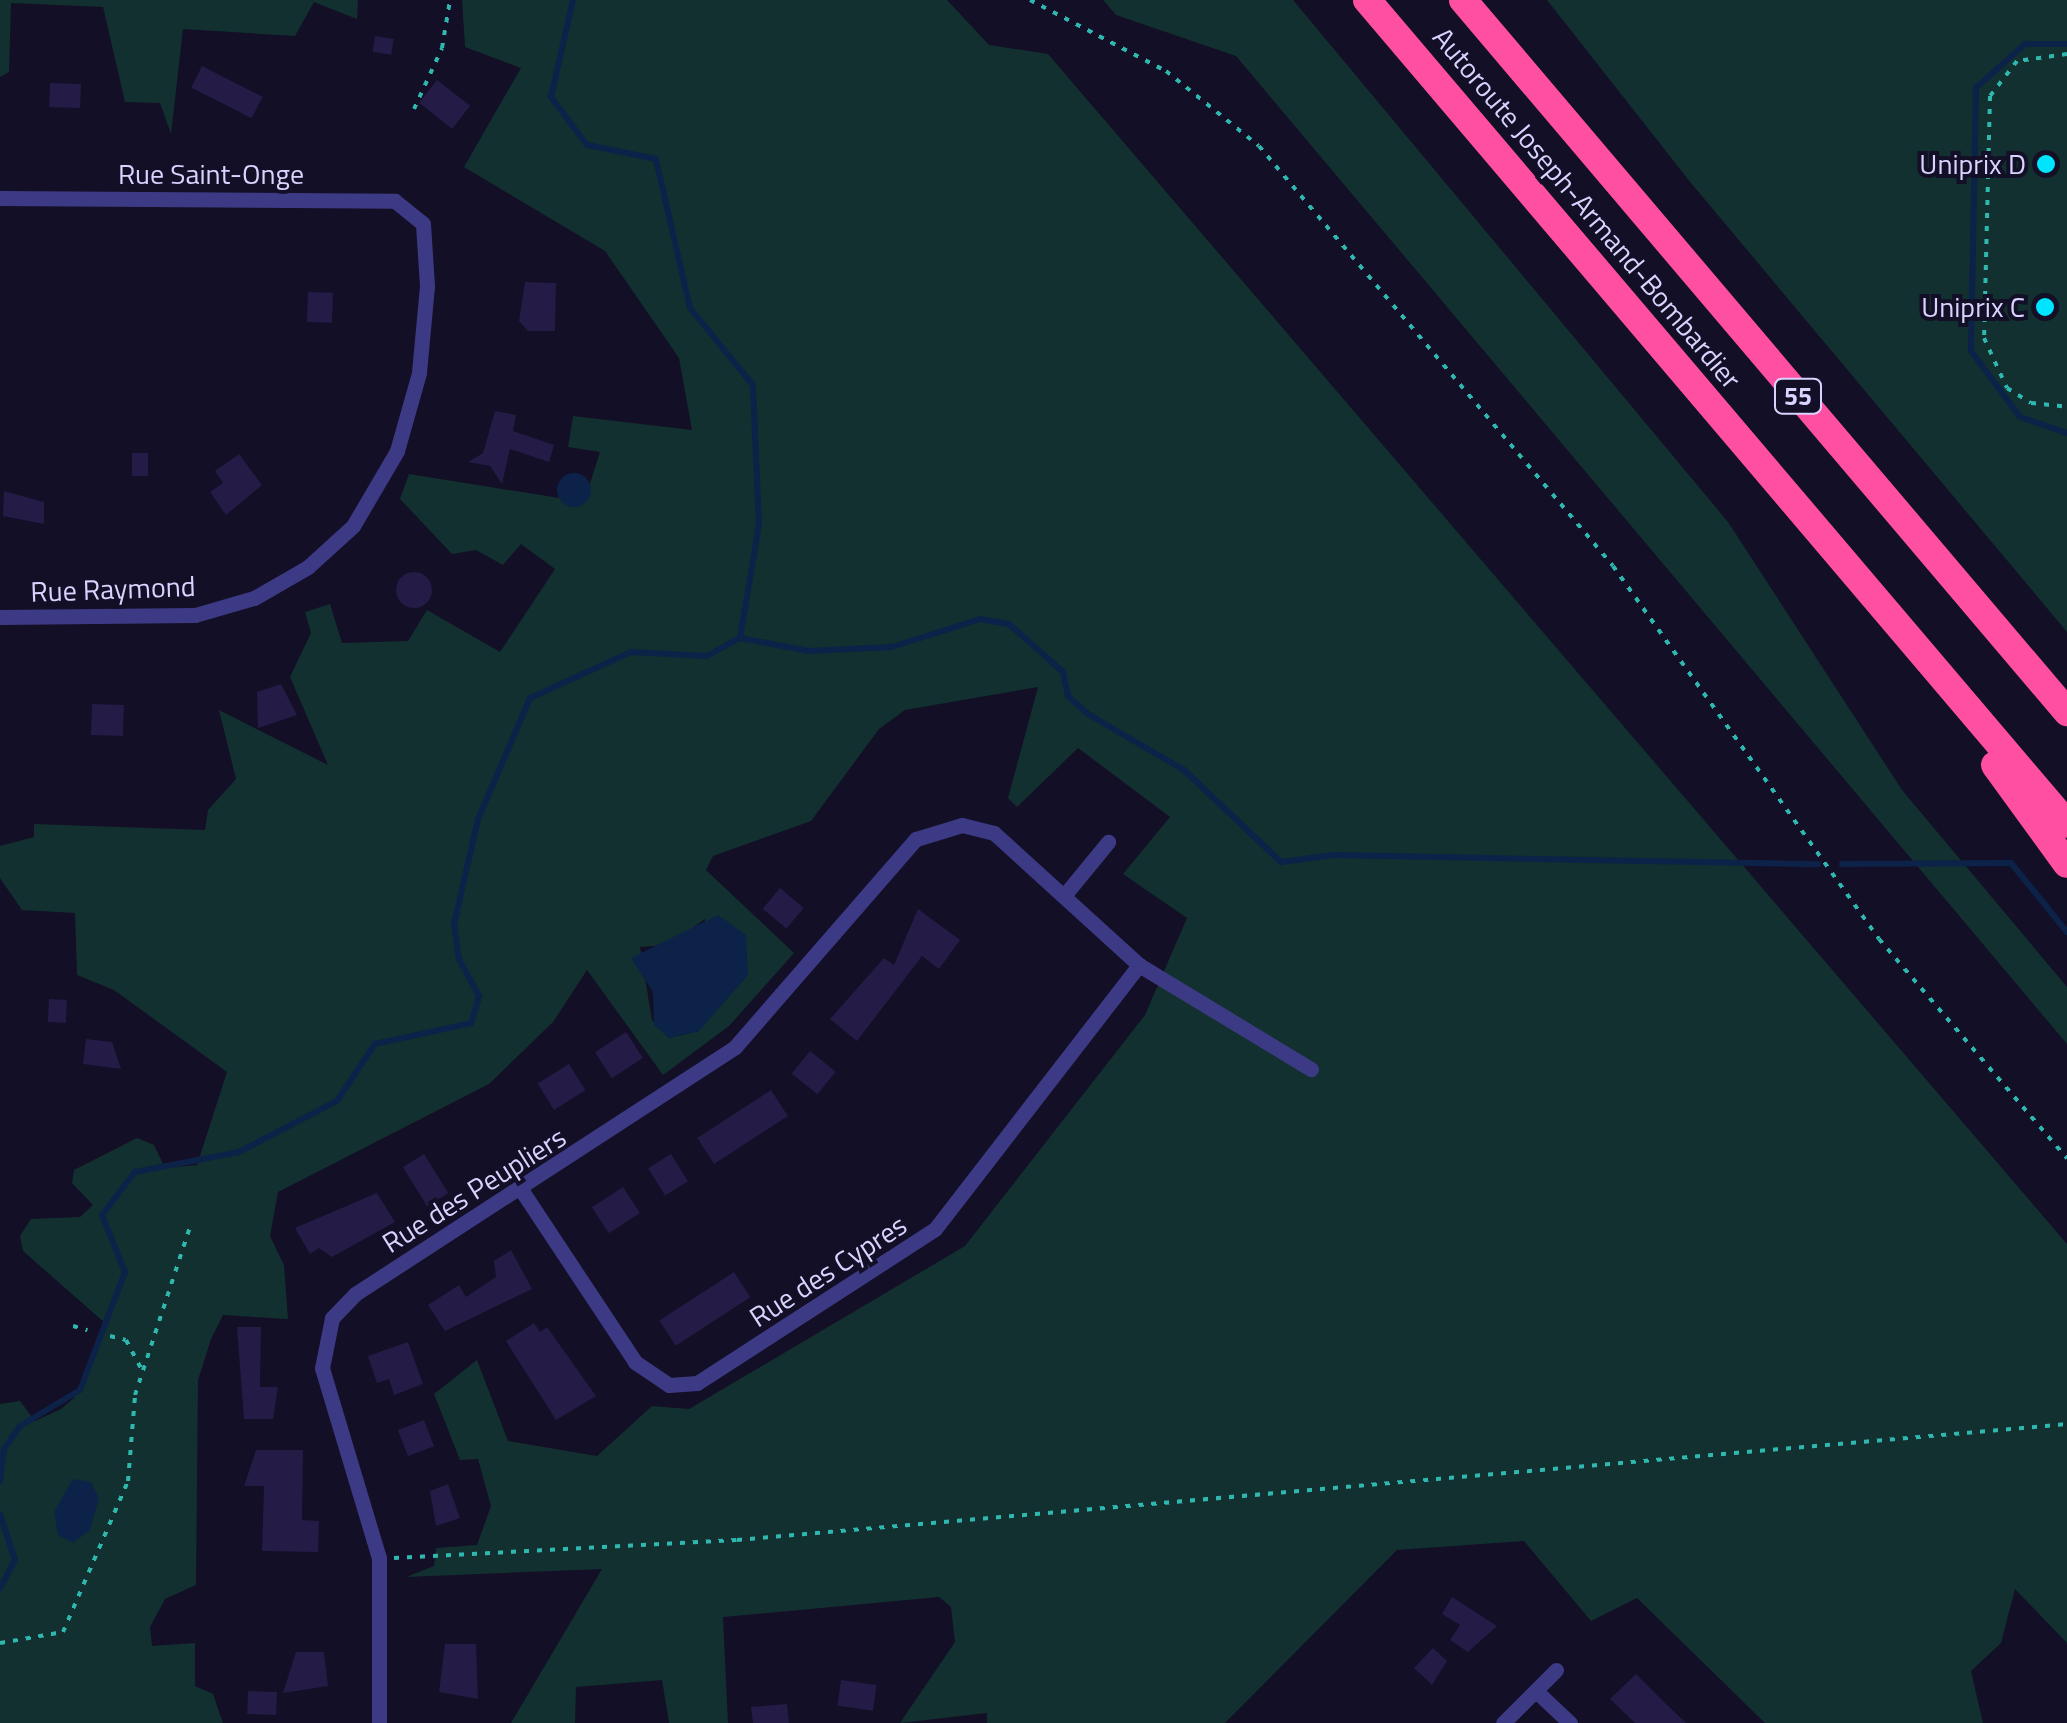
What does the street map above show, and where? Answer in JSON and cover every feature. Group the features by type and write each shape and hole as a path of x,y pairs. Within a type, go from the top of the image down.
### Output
{"highway":[{"name":"Autoroute Joseph-Armand-Bombardier","path":"1367,0 2067,824"},
{"path":"1463,0 1530,79"},
{"path":"1476,0 1530,79"},
{"name":"Autoroute Joseph-Armand-Bombardier","path":"1530,79 2067,712"},
{"path":"1868,590 2067,864"}],"street":[{"name":"Rue Saint-Onge","path":"0,198 383,200 418,216"},
{"name":"Rue Raymond","path":"0,617 194,614 268,591 332,548 372,501 409,416 427,286 418,216"},
{"name":"Rue des Peupliers","path":"379,1723 379,1558 322,1368 325,1334 355,1294 522,1191 735,1047 904,850 946,826 994,833 1067,892"},
{"path":"1108,842 1067,892 1140,965 1311,1069"},
{"name":"Rue des Cypres","path":"522,1191 634,1362 669,1385 697,1384 935,1230 1140,965"},
{"path":"1503,1723 1556,1670"},
{"path":"1536,1690 1570,1723"}],"path":[{"path":"414,109 442,48 450,0"},
{"path":"1030,0 1166,71 1259,146 1613,566 1879,939 2067,1158"},
{"path":"2067,54 2017,61 1990,96 1984,338 2007,388 2032,403 2067,406"},
{"path":"0,1644 63,1632 128,1481 143,1370 190,1227"},
{"path":"73,1326 87,1330"},
{"path":"110,1336 126,1340 143,1370"},
{"path":"379,1558 737,1540 2067,1424"}],"green space":[{"path":"0,0 358,0 357,19 314,2 295,36 183,29 171,134 160,103 125,102 103,7 11,3 9,72 0,77"},
{"path":"462,0 947,0 989,45 1048,54 2067,1244 2067,1643 2015,1589 2001,1643 1971,1671 1983,1723 1765,1723 1637,1598 1591,1621 1524,1541 1397,1550 1225,1723 987,1723 987,1713 900,1723 955,1642 951,1607 939,1597 723,1617 728,1723 669,1723 662,1680 576,1687 575,1723 511,1723 602,1569 406,1577 434,1566 436,1548 477,1545 491,1506 478,1459 460,1460 434,1394 477,1360 508,1441 597,1456 652,1406 689,1409 965,1246 1145,1015 1187,918 1123,874 1170,817 1078,748 1017,807 1008,798 1038,687 905,710 879,729 811,821 713,856 706,870 794,953 729,1026 663,1075 587,970 553,1022 489,1084 278,1192 270,1236 284,1265 288,1319 223,1315 211,1339 198,1380 196,1585 165,1599 150,1627 152,1646 195,1643 195,1686 213,1694 223,1723 0,1723 0,1404 20,1401 35,1421 61,1409 74,1398 105,1323 23,1251 20,1236 31,1219 80,1217 93,1205 72,1183 74,1170 137,1138 154,1145 165,1168 197,1165 227,1072 114,990 77,975 75,913 22,910 0,878 0,846 34,837 34,824 205,830 208,810 236,779 219,710 328,765 290,677 311,633 305,612 330,604 342,643 408,641 427,610 500,652 555,569 521,544 503,565 476,550 452,554 400,499 409,474 584,502 600,452 568,447 573,416 692,430 679,358 605,251 464,167 521,68 465,47","holes":["705,919 699,1031 669,1038 652,1020 640,947 669,945"]},
{"path":"1103,0 1293,0 1728,522 1902,790 2067,987 2067,1044 1236,56 1116,15"},
{"path":"1547,0 2067,0 2067,632 1691,183"}],"water":[{"path":"574,473 586,478 591,490 586,502 574,507 562,502 557,490 562,478"},
{"path":"718,915 746,935 748,975 699,1031 669,1038 654,1025 653,992 631,958"},
{"path":"73,1479 91,1482 99,1498 90,1530 73,1543 58,1535 54,1512"}],"building":[{"path":"375,36 394,39 391,55 372,52"},
{"path":"202,66 263,97 252,118 191,87"},
{"path":"437,80 470,106 452,129 419,103"},
{"path":"50,83 81,84 80,108 49,107"},
{"path":"525,282 556,283 555,331 528,331 519,321"},
{"path":"308,292 333,293 332,323 307,322"},
{"path":"495,411 516,415 513,431 554,445 549,462 510,449 502,484 490,466 468,462 483,453"},
{"path":"132,453 148,453 148,476 132,476"},
{"path":"239,454 262,485 226,515 210,492 223,483 215,471"},
{"path":"4,491 44,502 44,524 3,516"},
{"path":"414,572 426,578 432,590 426,602 414,608 402,602 396,590 402,578"},
{"path":"281,684 297,715 258,728 257,692"},
{"path":"92,704 124,705 123,736 91,735"},
{"path":"780,888 804,908 786,929 763,909"},
{"path":"918,909 960,940 939,969 922,956 857,1041 830,1019 884,958 894,965"},
{"path":"49,999 67,1000 66,1023 48,1022"},
{"path":"626,1032 643,1058 612,1078 595,1052"},
{"path":"86,1039 112,1042 121,1069 83,1064"},
{"path":"810,1051 836,1072 817,1094 792,1074"},
{"path":"569,1064 585,1090 554,1110 538,1084"},
{"path":"771,1090 788,1116 714,1164 697,1138"},
{"path":"424,1154 448,1193 427,1206 403,1167"},
{"path":"671,1154 688,1181 665,1195 648,1168"},
{"path":"623,1187 640,1213 609,1233 592,1207"},
{"path":"377,1193 395,1222 332,1257 319,1248 310,1254 295,1228"},
{"path":"511,1250 532,1289 445,1331 428,1305 459,1285 466,1297 496,1277 494,1261"},
{"path":"734,1272 750,1297 676,1346 659,1320"},
{"path":"534,1323 540,1332 547,1327 596,1396 556,1420 506,1341"},
{"path":"237,1327 261,1327 260,1387 278,1387 273,1419 244,1419"},
{"path":"408,1342 423,1384 394,1395 389,1379 377,1383 368,1356"},
{"path":"424,1420 434,1446 408,1456 398,1430"},
{"path":"256,1450 303,1450 302,1520 319,1521 318,1552 262,1551 264,1486 244,1486"},
{"path":"448,1484 460,1518 436,1526 430,1491"},
{"path":"1452,1597 1497,1626 1468,1652 1450,1640 1460,1625 1442,1614"},
{"path":"445,1644 476,1644 478,1699 439,1692"},
{"path":"1433,1648 1447,1661 1432,1685 1414,1668"},
{"path":"296,1652 324,1652 328,1686 283,1693"},
{"path":"1636,1674 1686,1723 1635,1723 1610,1699"},
{"path":"841,1680 877,1685 873,1711 837,1706"},
{"path":"248,1691 277,1692 276,1715 247,1714"},
{"path":"787,1704 789,1723 753,1723 751,1707"}],"waterway":[{"path":"0,1481 4,1449 20,1426 80,1390 125,1272 102,1215 135,1172 239,1152 337,1101 375,1044 471,1023 479,996 459,959 454,924 478,819 530,698 631,652 707,656 740,638 759,525 753,385 690,308 656,159 587,145 551,97 573,0"},
{"path":"2067,44 2025,44 1976,88 1971,351 2020,417 2067,433"},
{"path":"740,638 809,651 892,647 980,619 1009,624 1063,672 1068,696 1088,714 1184,770 1281,862 1335,855 1818,864"},
{"path":"1842,864 2011,863 2067,932"},
{"path":"0,1514 15,1560 0,1588"}],"place":[{"name":"Uniprix D","path":"2046,164"},
{"name":"Uniprix C","path":"2045,307"}]}
